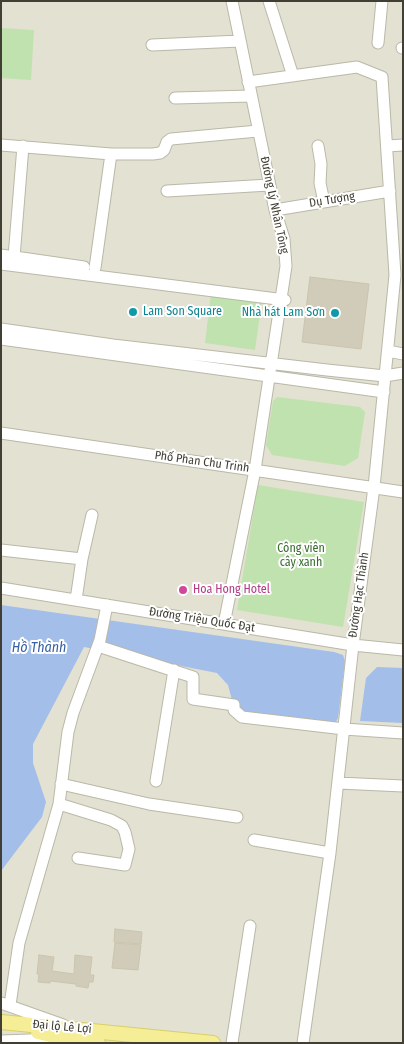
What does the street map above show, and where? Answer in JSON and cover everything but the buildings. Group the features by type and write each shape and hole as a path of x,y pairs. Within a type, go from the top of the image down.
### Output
{"main road":[{"name":"Đại lộ Lê Lợi","path":"1,1022 68,1033 213,1043"},
{"name":"Đại lộ Lê Lợi","path":"68,1033 98,1043"}],"street":[{"name":"Đường Lý Nhân Tông","path":"224,624 255,470 283,298 286,266 284,239 269,185 232,1"},
{"path":"248,82 293,76 269,1"},
{"path":"378,43 382,1"},
{"path":"152,45 240,41"},
{"name":"Đường Hạc Thành","path":"293,76 357,68 382,77 396,274 374,488 352,645 330,853 304,1043"},
{"path":"175,98 251,96"},
{"path":"1,145 110,154 160,153 171,139 258,131"},
{"path":"387,146 403,145"},
{"path":"14,257 23,146"},
{"path":"318,146 321,164 320,183 324,202"},
{"path":"95,268 110,154"},
{"path":"167,191 269,185"},
{"name":"Dụ Tượng","path":"275,210 390,191"},
{"path":"1,255 283,298"},
{"path":"1,264 283,298"},
{"path":"1,329 113,345 385,376 403,374"},
{"path":"1,339 384,392"},
{"path":"388,351 403,354"},
{"name":"Phố Phan Chu Trinh","path":"1,433 403,492"},
{"path":"76,600 82,559 92,515"},
{"path":"1,550 82,559"},
{"name":"Đường Triệu Quốc Đạt","path":"1,588 76,600 106,609 224,624 352,645 403,650"},
{"path":"68,1033 6,1004 19,942 59,804 68,732 73,713 99,643 106,609"},
{"path":"99,643 193,677 193,699 234,705 234,710 242,717 344,729 403,732"},
{"path":"156,781 174,670"},
{"path":"61,784 149,804 237,818"},
{"path":"338,784 403,786"},
{"path":"59,804 112,820 122,826 125,832 129,849 125,864 78,858"},
{"path":"254,840 330,853"},
{"path":"232,1043 250,926"},
{"path":"1,1041 29,1042 68,1033"}],"shaded area":[{"path":"1,1 403,1 403,1043 1,1043"}],"green space":[{"path":"1,28 34,30 31,80 1,78"},
{"path":"211,293 262,300 255,350 205,343"},
{"path":"277,397 360,407 365,412 358,458 345,466 272,455 266,445 273,401"},
{"name":"Công viên cây xanh","path":"258,485 364,502 343,627 237,610"}],"water":[{"name":"Hồ Thành","path":"1,605 334,652 343,655 345,661 338,718 335,724 235,711 228,685 217,673 84,647 33,744 33,763 46,802 42,817 1,871"},
{"path":"377,667 403,668 403,723 360,721 366,678"}],"place":[{"name":"Lam Son Square","path":"133,312"},
{"name":"Nhà hát Lam Sơn","path":"335,313"},
{"name":"Hoa Hong Hotel","path":"183,590"}]}
